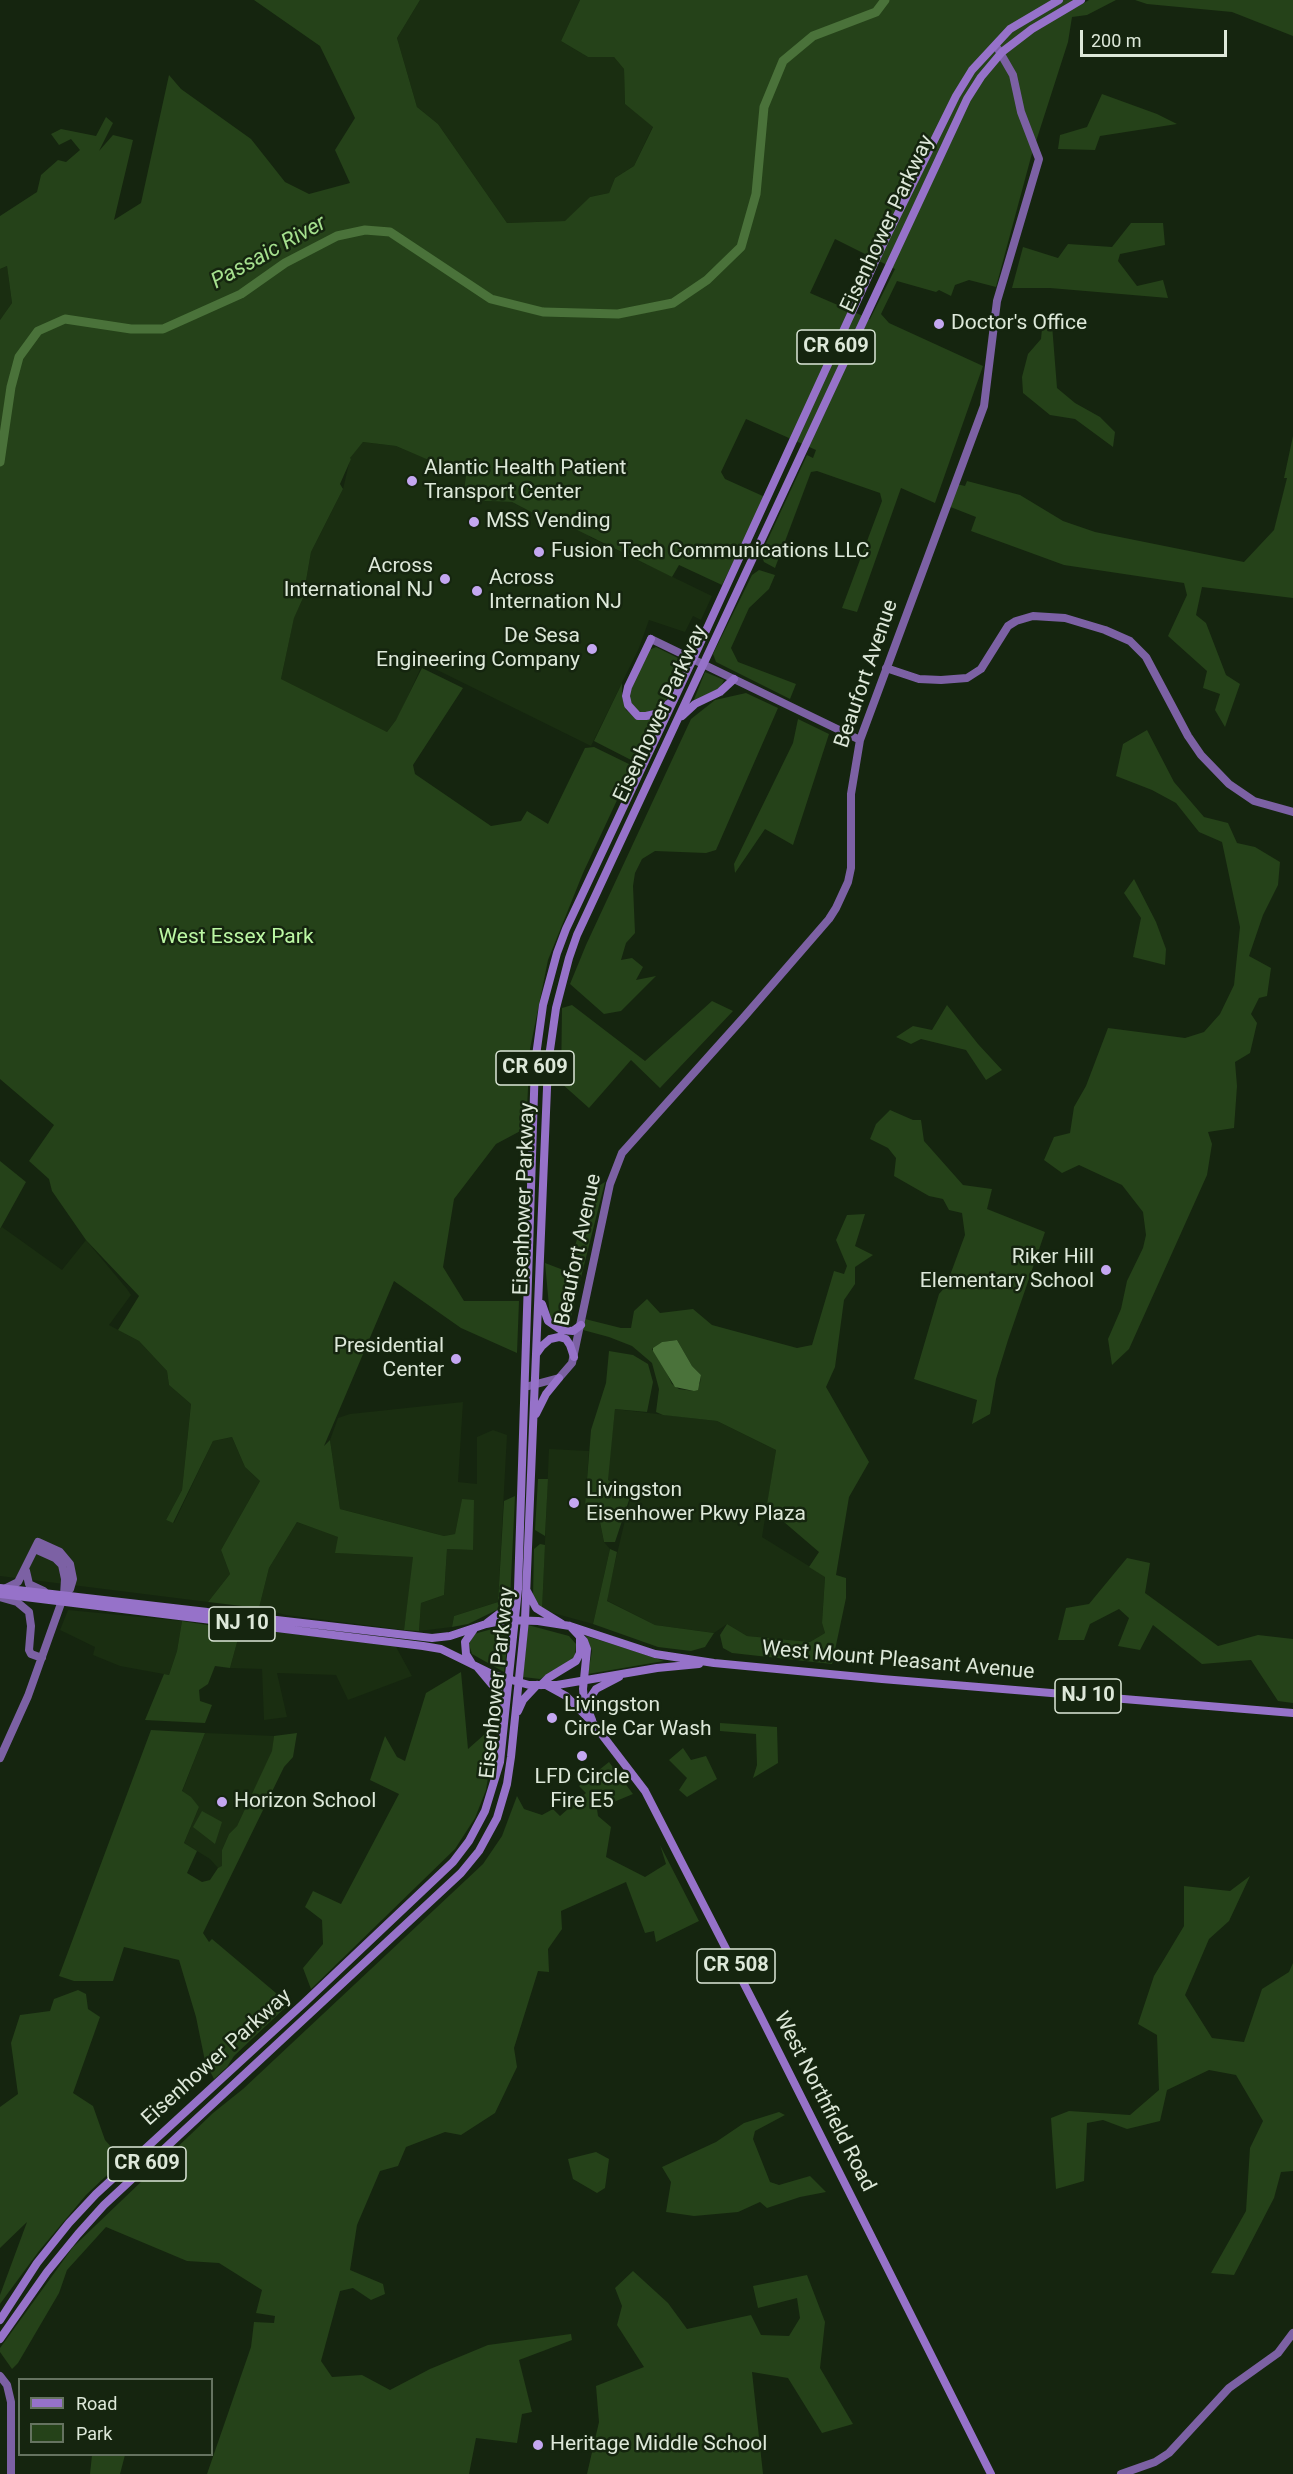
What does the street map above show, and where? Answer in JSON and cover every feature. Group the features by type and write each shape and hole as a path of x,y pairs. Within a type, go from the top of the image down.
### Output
{"main road":[{"name":"Eisenhower Parkway","path":"0,2320 48,2249 96,2193 308,1999 453,1862 469,1842 485,1811 500,1762 505,1720 525,1620 522,1589 525,1387 536,1063 543,1005 566,929 693,659 884,242 956,96 972,70 1010,29 1059,0"},
{"name":"Eisenhower Parkway","path":"0,2339 53,2265 104,2205 461,1873 489,1834 507,1785 515,1720 514,1620 522,1589 534,1420 548,1064 560,991 578,935 966,99 1002,52 1032,29 1081,0"},
{"path":"651,639 628,687 626,696 628,705 638,716 646,716 665,708 675,697"},
{"path":"676,723 690,708 720,692 734,679"},
{"path":"539,1295 544,1312 553,1326 568,1332 581,1325"},
{"path":"537,1354 550,1339 559,1337 566,1339 574,1357"},
{"path":"534,1420 546,1394 559,1378"},
{"path":"486,1624 508,1607 522,1589 536,1608 566,1625"},
{"name":"NJ 10","path":"1,1592 426,1637 450,1636 486,1624 514,1620 566,1625"},
{"name":"NJ 10","path":"61,1597 441,1649 513,1682 542,1685"},
{"name":"CR 508","path":"566,1625 584,1641 586,1649 584,1681 587,1708 593,1723"},
{"name":"West Mount Pleasant Avenue","path":"566,1625 655,1654 714,1663 1293,1713"},
{"path":"474,1628 465,1642 466,1654 498,1693 505,1720"},
{"path":"515,1720 523,1700 548,1678 576,1661 580,1653 580,1638"},
{"name":"West Mount Pleasant Avenue","path":"542,1685 714,1663"},
{"path":"587,1708 596,1689 627,1673"},
{"name":"CR 508","path":"542,1685 566,1696 593,1723"},
{"name":"West Northfield Road","path":"593,1723 645,1791 991,2474"}],"street":[{"path":"994,45 1002,52"},
{"name":"Beaufort Avenue","path":"559,1378 569,1369 574,1357 610,1184 620,1156 629,1143 790,964 828,919 843,896 851,868 851,794 860,741 984,405 997,302 1039,159 1021,112 1013,75 1002,52"},
{"path":"886,668 919,679 967,678 981,669 1008,626 1034,616 1065,618 1106,630 1130,641 1146,657 1188,736 1201,755 1229,784 1254,801 1293,812"},
{"path":"651,639 860,741"},
{"path":"525,1387 559,1378"},
{"path":"0,1758 42,1658 61,1597 70,1589 73,1579 70,1563 60,1552 36,1546 26,1570 16,1584 1,1592 29,1612 32,1626 28,1650 31,1654 42,1658"},
{"path":"26,1570 26,1578 32,1586 61,1597"},
{"path":"1121,2474 1155,2462 1169,2453 1229,2388 1278,2352 1293,2333"},
{"path":"0,2376 7,2385 11,2402 11,2474"}],"shaded area":[{"path":"420,0 580,0 561,41 588,57 614,57 624,69 625,104 653,126 634,166 615,178 609,193 590,197 566,221 507,223 438,124 417,107 397,38"},
{"path":"7,266 12,303 0,320 0,269"},
{"path":"363,442 396,446 466,475 485,501 512,502 539,516 570,505 590,537 712,596 701,620 693,616 685,632 649,620 639,648 591,746 423,663 399,716 387,732 281,679 294,617 303,598 311,552 343,489 351,455"},
{"path":"2,1227 62,1270 86,1240 131,1295 109,1325 139,1341 167,1371 169,1385 191,1404 182,1490 166,1520 174,1523 213,1441 232,1437 245,1467 260,1481 221,1550 230,1574 208,1602 0,1576 0,1229"},
{"path":"677,1340 692,1366 701,1375 698,1390 675,1387 653,1351 653,1348 662,1342"},
{"path":"463,1402 458,1482 477,1484 477,1437 493,1430 507,1435 498,1602 454,1616 452,1627 419,1631 421,1603 444,1595 447,1549 473,1550 462,1500 455,1534 444,1536 340,1509 330,1440 338,1418 350,1414"},
{"path":"615,1409 717,1421 776,1450 762,1537 825,1576 822,1623 825,1633 810,1642 747,1636 727,1624 714,1633 655,1625 606,1600 632,1491 607,1480"},
{"path":"549,1449 589,1451 585,1505 600,1522 604,1542 610,1549 593,1624 542,1610"},
{"path":"297,1522 339,1537 336,1553 414,1557 404,1630 286,1615 259,1608 269,1568"},
{"path":"68,1610 182,1621 177,1651 169,1675 120,1666 93,1655 95,1647 60,1630"},
{"path":"241,1628 395,1645 412,1676 348,1700 336,1675 277,1673 287,1717 264,1720 262,1669 230,1668"},
{"name":"Horizon School","path":"205,1733 274,1736 273,1751 237,1826 229,1834 222,1850 222,1867 218,1868 210,1859 184,1843 199,1807 182,1792"}],"green space":[{"name":"West Essex Park","path":"254,0 420,0 397,38 417,107 438,124 507,223 565,221 590,197 609,193 615,178 634,166 653,127 625,104 624,69 614,57 588,57 561,41 580,0 1075,0 1075,8 1089,0 1116,0 1087,15 1072,17 1068,42 1031,157 996,287 969,280 955,285 951,296 939,290 936,292 897,281 881,314 889,323 983,366 935,503 901,488 857,612 842,608 882,501 880,493 817,471 811,472 775,568 764,562 761,554 807,455 813,458 816,450 746,419 721,472 725,479 765,497 722,585 679,565 672,577 545,514 539,516 512,502 485,501 464,491 466,476 396,446 363,442 350,458 340,484 343,489 311,552 303,598 294,618 281,679 387,732 396,720 422,668 463,688 413,765 415,774 491,826 521,821 527,811 548,824 585,748 594,747 633,766 583,873 548,960 530,1049 526,1128 496,1144 454,1199 443,1267 464,1301 519,1301 517,1353 461,1328 394,1281 324,1446 330,1440 340,1509 444,1536 455,1534 462,1499 474,1500 473,1550 447,1549 444,1595 421,1603 419,1631 404,1630 413,1557 335,1553 338,1537 297,1522 269,1568 259,1608 208,1602 230,1574 221,1550 260,1481 245,1467 232,1437 213,1441 173,1523 166,1520 182,1490 191,1404 169,1385 167,1371 139,1341 118,1330 139,1296 86,1240 52,1191 49,1179 29,1161 54,1125 0,1079 0,320 12,303 7,266 0,269 0,216 37,192 41,175 58,160 66,162 80,150 71,139 59,145 51,134 61,129 96,136 106,117 113,123 99,151 113,135 133,140 114,220 141,203 169,75 181,89 251,139 285,182 309,194 350,183 335,150 355,118 320,46","holes":["835,239 895,269 870,319 810,293"]},
{"path":"1135,0 1293,0 1293,36 1232,12 1147,4"},
{"path":"1102,94 1157,114 1177,124 1100,136 1095,150 1058,149 1060,135 1087,127"},
{"path":"1131,223 1163,223 1165,245 1120,254 1118,261 1137,286 1163,280 1168,298 1050,288 1012,288 1023,247 1058,258 1068,244 1112,247"},
{"path":"1051,312 1057,388 1075,403 1100,417 1115,432 1113,447 1075,419 1050,415 1023,393 1022,377 1028,354 1041,339 1043,319"},
{"path":"1293,436 1293,598 1202,587 1196,615 1206,623 1226,675 1240,684 1225,727 1215,710 1220,694 1203,688 1207,671 1168,636 1187,595 1184,583 1064,565 971,531 976,517 948,506 957,484 965,486 967,481 1020,495 1063,521 1095,532 1244,562 1274,530 1287,478 1284,478"},
{"path":"759,570 775,575 769,589 749,608 731,648 738,662 796,684 790,699 716,662 713,654 752,575"},
{"path":"656,647 678,658 684,665 669,697 658,708 645,713 636,711 630,701 631,684 649,650"},
{"path":"705,672 724,680 720,688 693,702"},
{"path":"622,683 622,697 626,710 639,720 658,718 640,760 635,762 594,741"},
{"path":"746,693 778,708 716,850 706,853 655,851 642,859 635,873 633,886 635,933 626,943 621,960 632,958 643,967 636,980 656,976 621,1011 604,1014 570,984 586,945 691,719 715,700"},
{"path":"798,719 829,734 793,845 765,829 735,873 734,864 793,743"},
{"path":"1147,730 1174,782 1204,817 1228,823 1237,843 1255,847 1280,862 1278,885 1263,915 1249,956 1271,968 1267,996 1259,998 1251,1014 1257,1023 1250,1053 1235,1062 1237,1086 1234,1128 1208,1132 1212,1144 1207,1175 1129,1349 1112,1365 1108,1339 1121,1309 1127,1281 1143,1248 1146,1235 1143,1212 1122,1185 1079,1165 1062,1173 1044,1160 1054,1137 1070,1133 1074,1107 1086,1086 1108,1028 1185,1038 1204,1032 1220,1014 1234,985 1240,927 1222,842 1199,832 1176,803 1152,790 1116,776 1123,744"},
{"path":"1134,879 1156,922 1166,949 1165,965 1133,957 1141,918 1124,893"},
{"path":"712,1001 733,1011 660,1088 631,1060 589,1108 561,1083 562,1008 572,1005 645,1061"},
{"path":"947,1005 1002,1070 986,1080 966,1050 921,1039 911,1044 896,1037 913,1026 932,1030"},
{"path":"890,1110 913,1120 921,1120 924,1141 963,1185 992,1189 987,1209 1045,1232 996,1379 990,1414 972,1424 977,1400 914,1379 939,1294 946,1286 965,1235 962,1213 949,1210 943,1199 929,1196 894,1176 896,1158 888,1148 870,1139 876,1124"},
{"path":"0,1161 26,1182 0,1229"},
{"path":"605,1182 568,1329 550,1317 545,1263 566,1271 595,1188"},
{"path":"865,1214 855,1246 873,1255 855,1267 855,1284 844,1300 835,1367 826,1387 869,1462 849,1497 836,1575 846,1578 846,1598 832,1664 732,1653 723,1648 720,1635 727,1624 747,1636 810,1642 825,1633 822,1623 825,1577 809,1567 819,1552 784,1522 779,1511 767,1504 776,1450 717,1421 663,1415 656,1412 659,1389 652,1363 632,1346 583,1330 585,1319 621,1328 631,1328 634,1311 647,1299 660,1313 693,1309 712,1325 797,1348 812,1345 834,1271 844,1274 847,1266 836,1240 847,1215","holes":["677,1340 692,1366 701,1375 700,1383 694,1391 679,1389 672,1384 652,1349 662,1342"]},
{"path":"609,1351 633,1355 648,1364 653,1382 647,1412 615,1409 608,1480 632,1491 615,1542 604,1542 600,1522 585,1505 591,1430 606,1383"},
{"path":"538,1479 548,1479 545,1536 535,1530"},
{"path":"515,1496 510,1600 503,1607 468,1624 452,1627 454,1616 498,1602 504,1501"},
{"path":"540,1544 545,1545 542,1610 533,1597 534,1549"},
{"path":"610,1549 617,1552 607,1601 655,1625 714,1633 705,1647 691,1651 658,1647 593,1624"},
{"path":"1127,1558 1150,1563 1145,1593 1218,1646 1258,1635 1293,1639 1293,1703 1278,1701 1251,1660 1202,1664 1153,1625 1140,1650 1118,1646 1129,1618 1119,1609 1090,1624 1084,1640 1058,1640 1066,1608 1089,1604"},
{"path":"182,1621 241,1628 230,1668 215,1666 208,1684 199,1690 200,1701 212,1705 205,1723 145,1720 164,1674 169,1675 177,1651"},
{"path":"510,1624 504,1672 472,1654 469,1644 474,1634"},
{"path":"528,1625 569,1636 576,1644 575,1658 540,1679 523,1677"},
{"path":"586,1636 664,1661 588,1674 592,1651"},
{"path":"461,1672 468,1749 485,1734 493,1746 486,1790 475,1818 455,1849 311,1989 303,1968 323,1944 322,1920 305,1907 313,1891 341,1904 399,1794 370,1780 385,1736 397,1757 405,1761 426,1693"},
{"path":"720,1723 777,1727 778,1763 753,1778 757,1765 756,1734 720,1731"},
{"path":"151,1730 205,1733 182,1791 199,1807 184,1843 197,1851 187,1873 202,1882 210,1880 222,1866 222,1850 229,1834 237,1826 272,1751 274,1736 297,1733 293,1757 284,1767 203,1933 209,1942 212,1939 289,2004 234,2056 227,2067 214,2079 205,2061 196,2017 179,1960 124,1947 113,1981 74,1981 59,1976"},
{"path":"683,1748 691,1760 706,1756 717,1779 687,1797 679,1790 687,1778 669,1760"},
{"path":"609,1762 633,1794 597,1809 598,1816 611,1827 606,1857 645,1877 666,1864 660,1845 699,1921 656,1942 654,1931 645,1933 626,1882 561,1911 562,1929 548,1949 549,1972 538,1971 514,2048 517,2067 495,2113 461,2135 445,2132 406,2147 398,2166 380,2171 357,2225 350,2270 383,2284 385,2294 371,2300 353,2288 340,2291 321,2361 332,2377 362,2375 390,2390 430,2369 488,2345 571,2334 572,2340 519,2360 532,2412 522,2414 517,2443 476,2438 469,2474 207,2474 251,2347 254,2322 274,2323 275,2316 256,2313 262,2290 219,2263 187,2261 106,2227 67,2270 59,2293 18,2363 12,2369 0,2352 0,2348 73,2247 213,2113 243,2089 483,1864 502,1836 517,1796 524,1809 542,1815 553,1809 560,1816 586,1793 579,1786"},
{"path":"202,1811 222,1822 215,1844 193,1827"},
{"path":"1250,1876 1229,1921 1209,1939 1185,1995 1212,2038 1244,2042 1262,1989 1289,1972 1293,1963 1293,2171 1281,2172 1274,2198 1234,2275 1211,2273 1246,2211 1250,2148 1263,2121 1236,2075 1209,2070 1167,2090 1160,2121 1127,2129 1103,2120 1087,2123 1084,2181 1056,2189 1051,2118 1069,2111 1130,2115 1159,2090 1157,2035 1138,2024 1154,1976 1184,1926 1184,1886 1230,1891"},
{"path":"78,1990 86,1994 88,2009 100,2017 73,2093 93,2106 105,2140 123,2160 86,2195 39,2251 0,2304 0,2295 27,2222 0,2248 0,2107 18,2094 11,2043 20,2015 50,2011 54,1999"},
{"path":"779,2112 785,2115 755,2131 753,2139 770,2182 779,2185 810,2176 826,2192 800,2197 767,2208 760,2202 738,2212 694,2216 666,2212 671,2182 662,2167 716,2142 744,2123"},
{"path":"596,2152 609,2159 605,2188 597,2193 573,2179 568,2159"},
{"path":"633,2271 668,2303 687,2329 751,2315 761,2335 789,2336 800,2318 797,2298 758,2308 753,2286 807,2275 825,2322 820,2368 853,2424 822,2433 788,2378 752,2372 763,2474 587,2474 599,2422 596,2386 644,2367 617,2325 622,2306 615,2288"},
{"path":"92,2456 125,2456 120,2474 90,2474"}],"waterway":[{"name":"Passaic River","path":"0,462 11,387 19,357 38,331 65,319 131,329 163,329 241,294 285,263 337,236 365,230 390,232 491,299 543,312 618,314 673,303 707,280 741,247 756,194 764,107 783,61 813,36 876,12 885,0"}],"place":[{"name":"Doctor's Office","path":"939,324"},
{"name":"Alantic Health Patient Transport Center","path":"412,481"},
{"name":"MSS Vending","path":"474,522"},
{"name":"Fusion Tech Communications LLC","path":"539,552"},
{"name":"Across International NJ","path":"445,579"},
{"name":"Across Internation NJ","path":"477,591"},
{"name":"De Sesa Engineering Company","path":"592,649"},
{"name":"Riker Hill Elementary School","path":"1106,1270"},
{"name":"Presidential Center","path":"456,1359"},
{"name":"Livingston Eisenhower Pkwy Plaza","path":"574,1503"},
{"name":"Livingston Circle Car Wash","path":"552,1718"},
{"name":"LFD Circle Fire E5","path":"582,1756"},
{"name":"Horizon School","path":"222,1802"},
{"name":"Heritage Middle School","path":"538,2445"}]}
